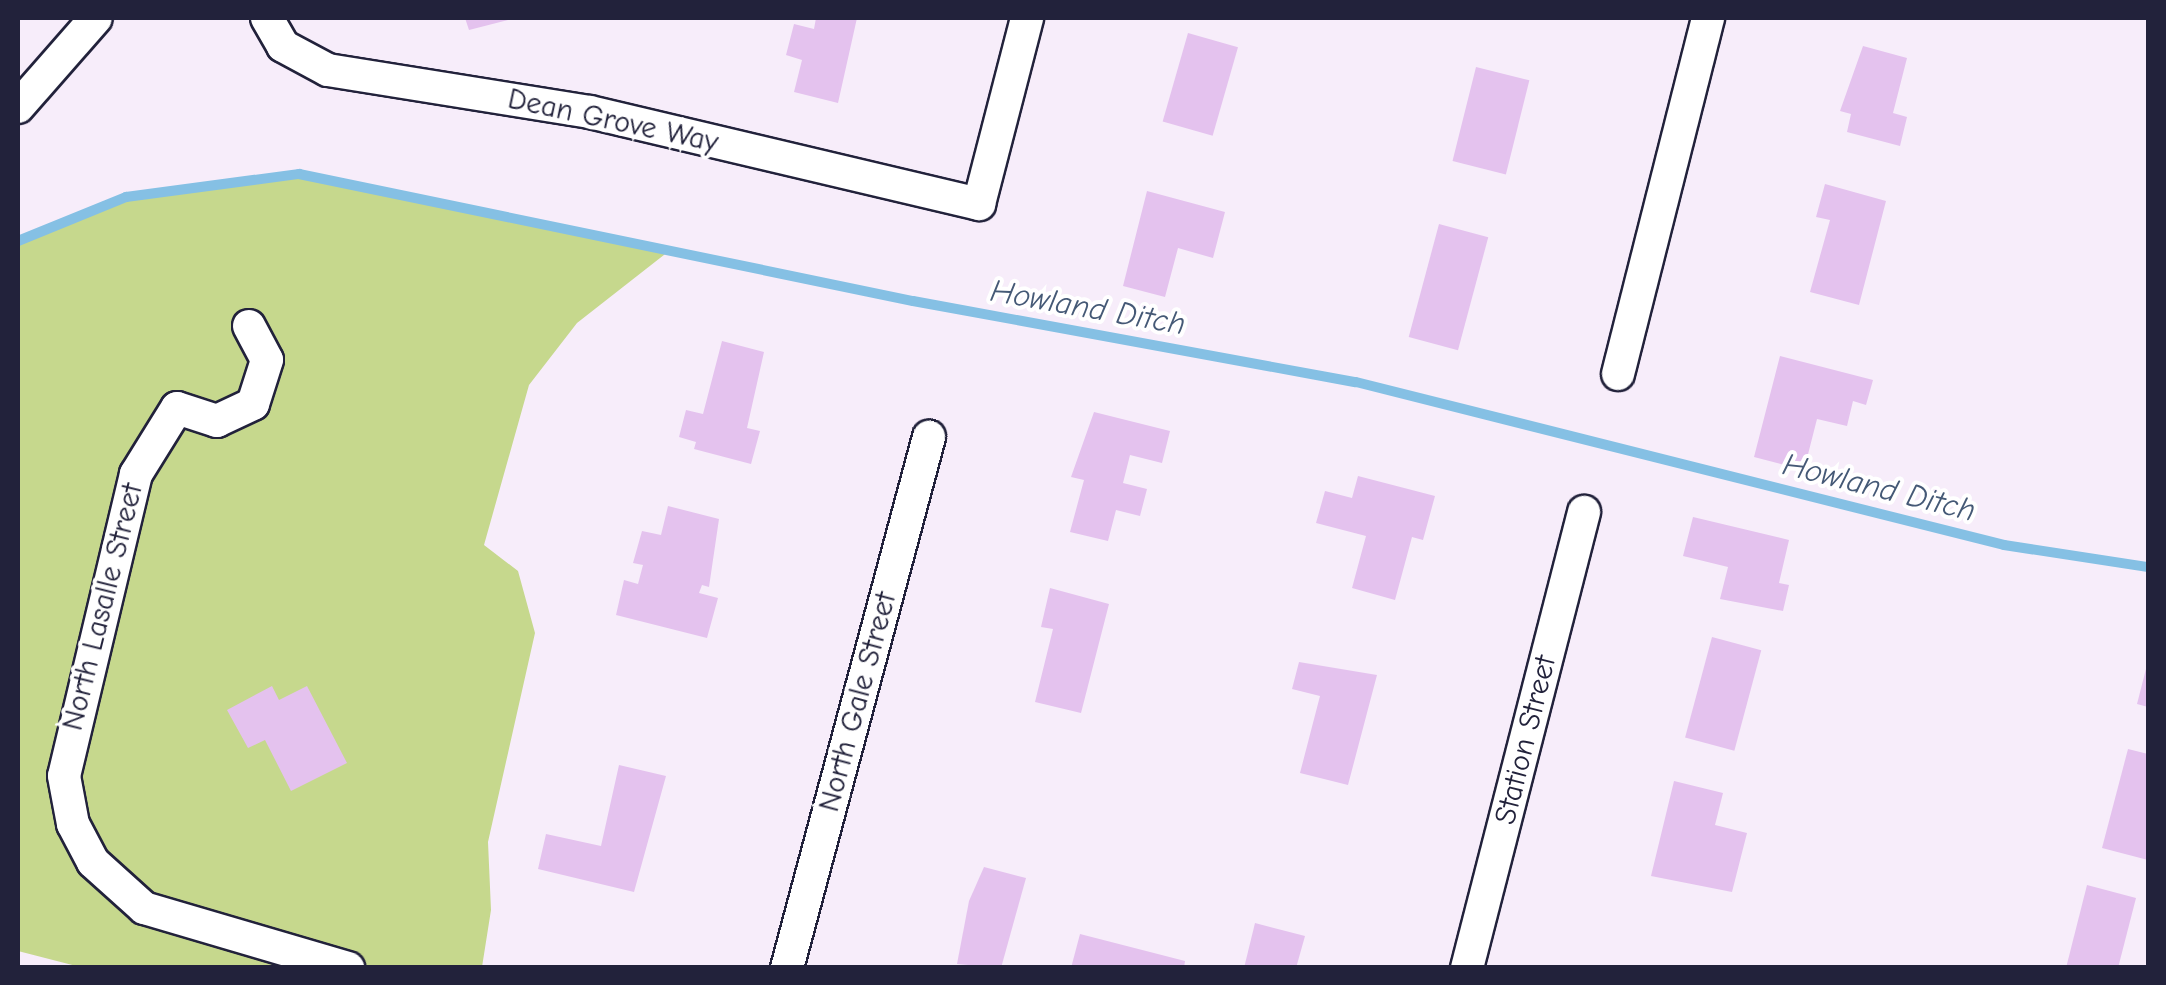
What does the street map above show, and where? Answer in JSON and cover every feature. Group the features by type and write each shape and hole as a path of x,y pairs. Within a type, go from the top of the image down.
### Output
{"street":[{"path":"18,107 96,18"},
{"name":"Dean Grove Way","path":"267,18 283,46 328,70 590,112 979,204 1027,18"},
{"path":"1618,374 1708,18"},
{"name":"North Lasalle Street","path":"249,326 267,360 260,394 241,414 217,421 176,408 142,462 128,499 64,776 73,824 93,862 144,908 176,922 348,968"},
{"name":"North Gale Street","path":"788,968 929,438"},
{"name":"Station Street","path":"1467,968 1584,512"}],"green space":[{"path":"299,174 669,251 577,323 529,385 484,545 518,571 535,633 488,842 491,910 482,967 84,968 18,951 18,241 126,197"}],"building":[{"path":"465,18 511,18 512,19 469,30"},
{"path":"816,18 857,18 838,103 794,92 802,60 786,55 794,24 814,29"},
{"path":"1188,33 1238,47 1213,136 1163,121"},
{"path":"1863,46 1907,58 1893,113 1907,117 1900,146 1847,132 1851,114 1840,111"},
{"path":"1476,67 1529,80 1506,174 1453,161"},
{"path":"1825,184 1886,201 1859,305 1810,292 1830,220 1816,217"},
{"path":"1147,191 1225,212 1213,258 1178,248 1165,297 1123,286"},
{"path":"1439,224 1488,237 1458,350 1409,337"},
{"path":"722,341 764,352 747,428 760,431 751,464 694,449 696,442 679,437 686,410 703,414"},
{"path":"1780,356 1873,380 1866,405 1853,401 1847,426 1817,419 1804,470 1754,457"},
{"path":"1094,412 1170,431 1162,463 1130,455 1123,483 1147,489 1140,516 1116,510 1108,541 1070,532 1084,480 1071,477"},
{"path":"1358,476 1435,496 1423,540 1412,537 1395,600 1352,588 1366,536 1316,523 1325,491 1352,498"},
{"path":"668,506 719,519 709,587 702,585 699,593 718,598 707,638 616,615 624,580 638,584 643,565 633,563 642,531 661,535"},
{"path":"1693,517 1789,540 1779,583 1789,585 1783,611 1720,599 1728,567 1683,556"},
{"path":"1050,588 1109,604 1081,713 1035,702 1053,629 1041,627"},
{"path":"1712,637 1761,650 1734,751 1685,737"},
{"path":"1299,662 1377,675 1348,785 1300,773 1320,696 1292,689"},
{"path":"2148,665 2148,707 2137,704"},
{"path":"272,686 279,700 307,686 347,763 291,791 265,740 248,748 227,710"},
{"path":"2128,749 2148,754 2148,860 2102,848"},
{"path":"619,765 666,776 634,892 538,869 546,834 601,846"},
{"path":"1674,781 1723,793 1715,825 1747,833 1732,892 1651,876"},
{"path":"984,867 1026,878 1001,968 957,964 969,901"},
{"path":"2087,885 2136,898 2118,968 2066,968"},
{"path":"1255,923 1305,936 1296,968 1244,968"},
{"path":"1080,934 1185,961 1184,968 1071,968"}],"waterway":[{"name":"Howland Ditch","path":"18,241 126,197 299,174 913,301 1356,382 2004,545 2148,567"}]}
